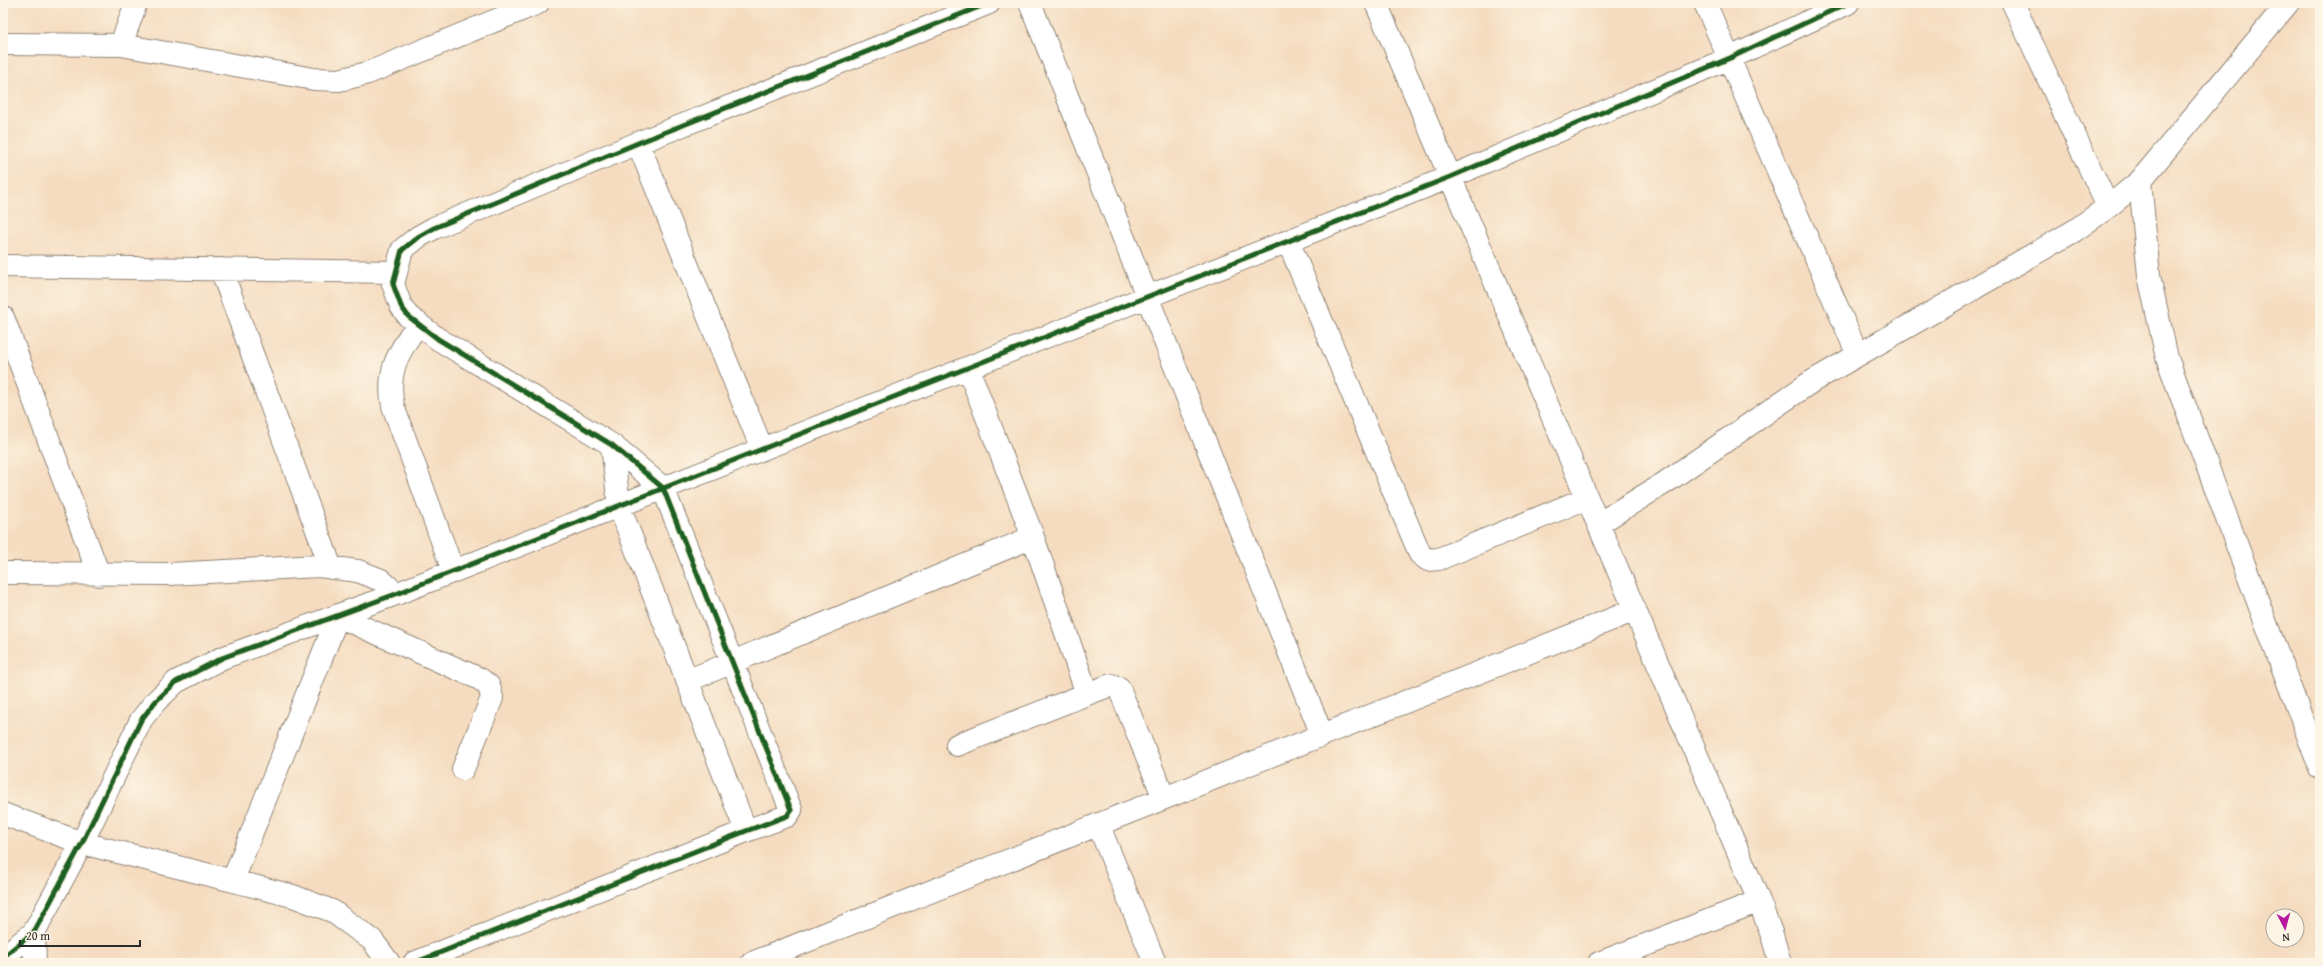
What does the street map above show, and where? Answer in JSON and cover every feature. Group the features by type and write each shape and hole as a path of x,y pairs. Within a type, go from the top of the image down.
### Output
{"street":[{"path":"121,45 136,3"},
{"path":"3,44 121,45 314,79 339,80 368,73 538,3"},
{"path":"414,963 787,816 791,810 663,488 612,445 438,339 408,316 400,306 393,284 402,250 418,237 434,228 638,143 989,3"},
{"path":"1030,3 1322,735"},
{"path":"1376,3 1759,901 1772,935 1780,963"},
{"path":"1705,3 1858,355"},
{"path":"3,957 34,932 82,843 141,720 155,702 176,682 222,658 453,572 1450,176 1730,58 1848,3"},
{"path":"2013,3 2108,208"},
{"path":"1598,524 1666,482 1810,382 2074,230 2108,208 2140,181 2288,3"},
{"path":"638,143 762,449"},
{"path":"2140,181 2150,276 2168,358 2320,768"},
{"path":"1288,241 1420,554 1428,560 1439,559 1587,498"},
{"path":"3,266 395,272"},
{"path":"221,269 331,568"},
{"path":"3,317 99,575"},
{"path":"418,323 398,354 390,383 390,393 393,406 453,572"},
{"path":"968,368 1033,537 1087,694"},
{"path":"612,445 619,506 746,831"},
{"path":"687,681 1033,537"},
{"path":"3,574 99,575 319,566 358,571 381,580 396,594"},
{"path":"752,963 1636,610"},
{"path":"338,616 480,679 489,686 492,698 463,769"},
{"path":"233,880 338,616"},
{"path":"957,745 1111,685 1119,688 1164,798"},
{"path":"3,814 82,843 293,896 332,911 372,940 389,963"},
{"path":"1098,824 1155,963"},
{"path":"1599,963 1759,901"},
{"path":"34,932 35,963"}],"cycle path":[{"path":"414,963 787,816 791,810 663,488 612,445 438,339 408,316 401,306 393,284 402,250 418,237 434,228 638,143 989,3"},
{"path":"3,957 34,932 82,843 141,720 155,702 176,682 222,658 396,594 1450,177 1730,58 1848,3"}]}
